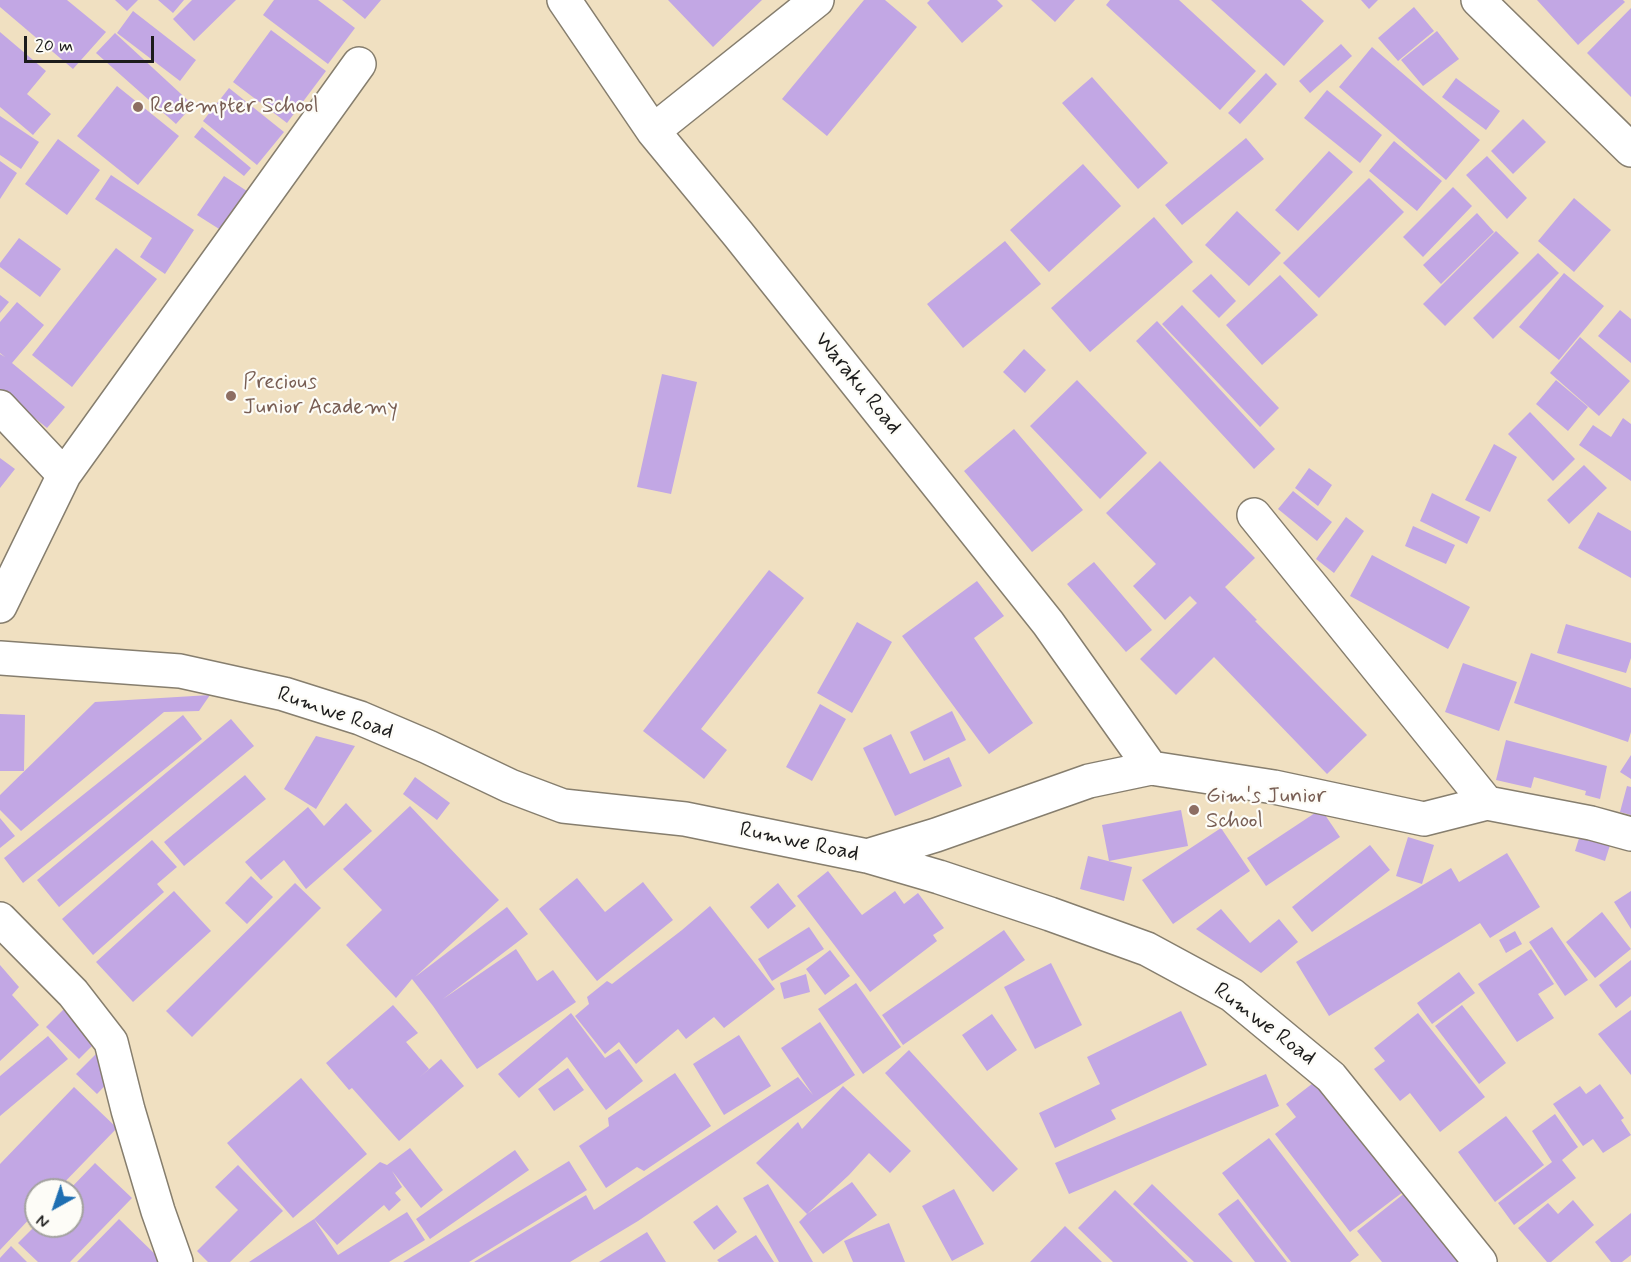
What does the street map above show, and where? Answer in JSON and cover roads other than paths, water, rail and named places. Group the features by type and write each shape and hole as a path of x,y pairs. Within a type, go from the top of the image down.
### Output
{"street":[{"name":"Waraku Road","path":"564,0 653,131 1048,623 1150,768"},
{"path":"653,131 817,0"},
{"path":"1478,0 1631,150"},
{"path":"0,606 64,475 358,64"},
{"path":"0,407 64,475"},
{"path":"1254,515 1487,802"},
{"name":"Rumwe Road","path":"0,658 180,671 284,694 360,718 510,786 563,806 685,819 867,856 939,876 1147,949 1232,995 1331,1077 1480,1262"},
{"path":"867,856 936,835 1089,781 1150,768 1274,787 1424,819 1487,802 1591,823 1631,834"},
{"path":"0,919 73,993 111,1042 131,1121 176,1262"}],"place":[{"name":"Redempter School","path":"138,107"},
{"name":"Precious Junior Academy","path":"231,396"},
{"name":"Gim's Junior School","path":"1194,810"}]}
